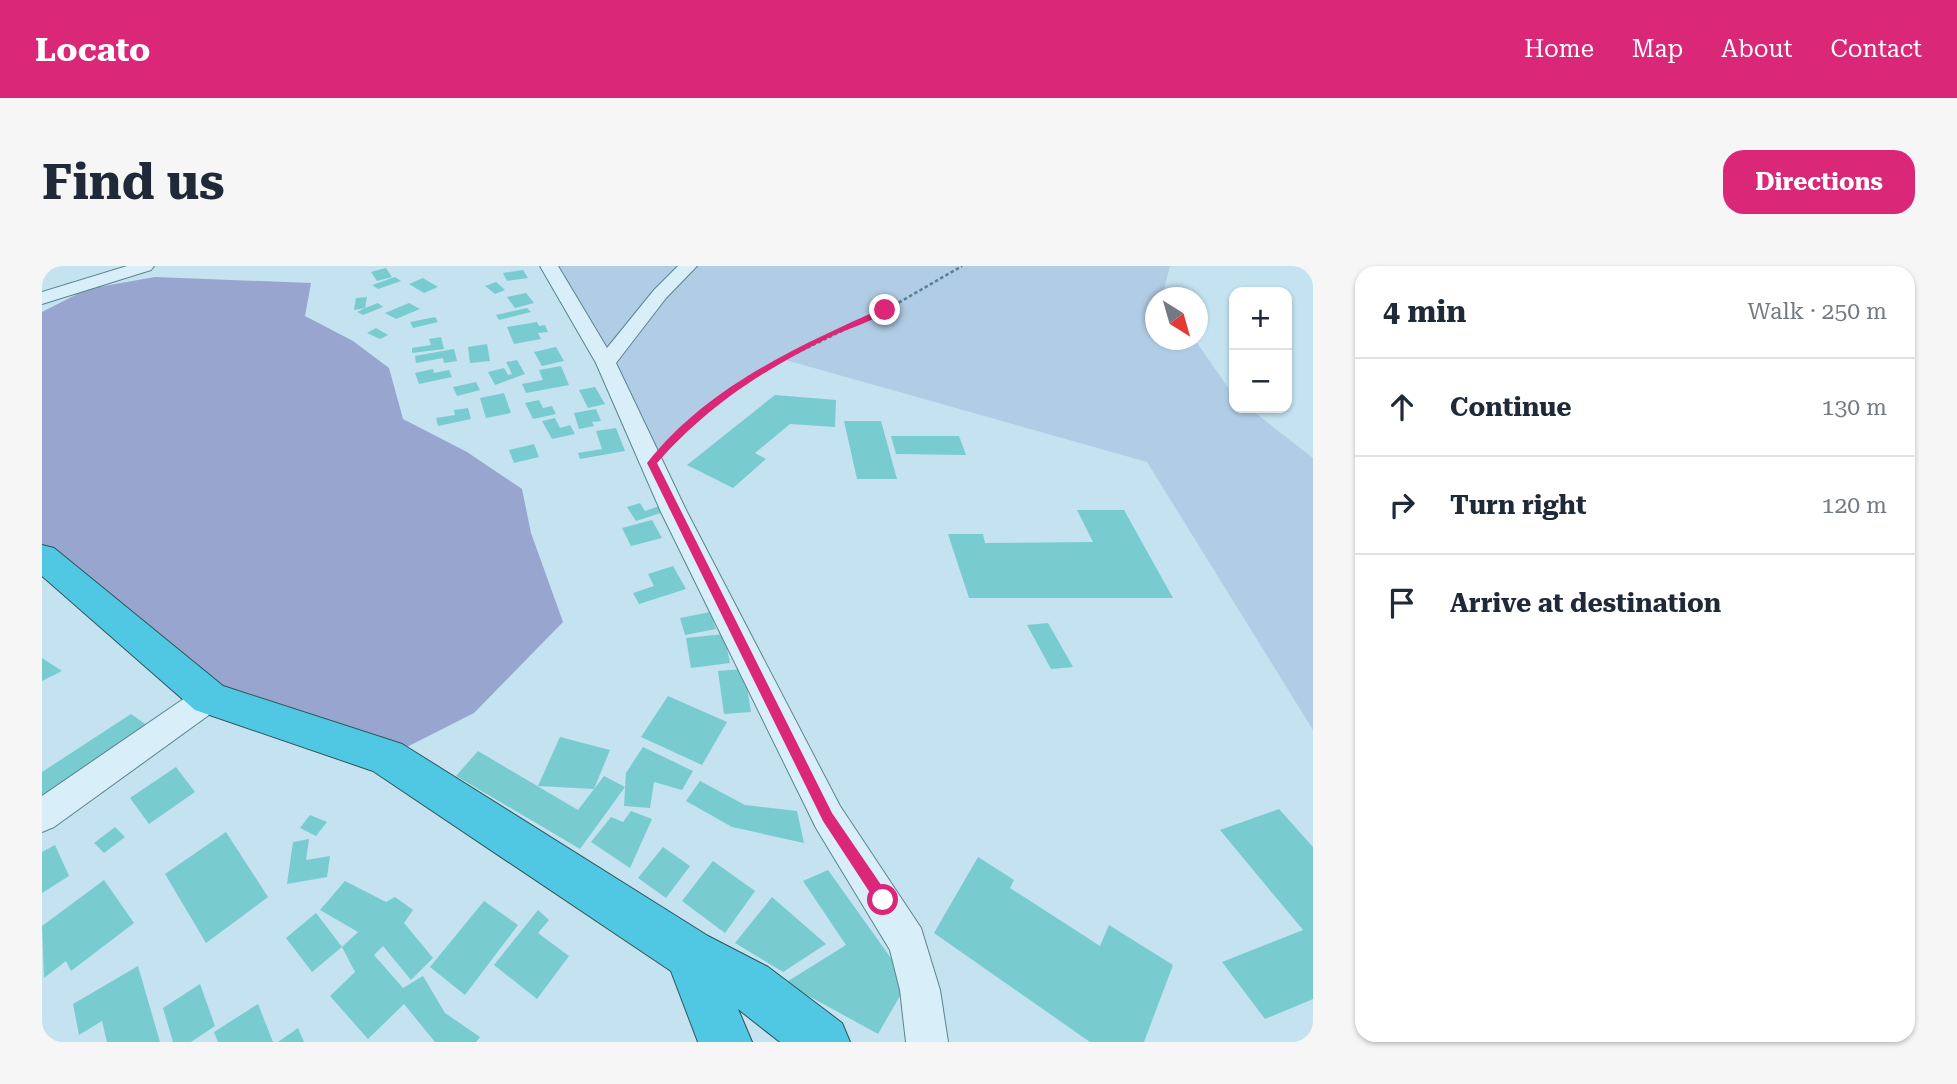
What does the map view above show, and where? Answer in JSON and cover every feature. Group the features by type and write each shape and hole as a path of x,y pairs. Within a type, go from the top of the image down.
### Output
{"highway":[{"path":"42,557 209,698 387,757 690,954 750,985 823,1042"},
{"path":"690,954 726,1042"}],"street":[{"path":"42,298 145,266"},
{"path":"550,266 606,363 652,463 828,817 907,943 920,990 927,1042"},
{"path":"606,363 660,294 688,266"},
{"path":"42,816 209,698"}],"path":[{"path":"652,463 685,426 733,387 828,336 885,310 961,266"}],"shaded area":[{"path":"549,266 1170,266 1165,287 1145,287 1145,350 1202,350 1229,389 1229,413 1255,413 1313,458 1313,730 1147,462 782,359 733,387 685,426 652,463"},
{"path":"155,277 311,283 305,316 353,341 389,368 403,419 467,452 522,489 531,533 563,622 474,713 387,757 209,698 42,557 42,312 87,289"}],"building":[{"path":"386,268 392,277 377,281 371,272"},
{"path":"523,270 528,278 507,281 503,273"},
{"path":"395,277 401,281 378,289 372,285"},
{"path":"423,278 438,287 424,293 409,284"},
{"path":"496,282 505,290 495,294 485,286"},
{"path":"526,293 534,303 515,308 507,297"},
{"path":"367,297 365,308 354,310 356,298"},
{"path":"378,303 383,307 363,315 357,312"},
{"path":"409,303 420,309 396,319 385,313"},
{"path":"527,308 531,312 499,320 496,315"},
{"path":"435,317 438,322 413,328 410,322"},
{"path":"537,322 539,326 545,325 548,332 538,333 541,339 514,344 507,327"},
{"path":"376,328 388,335 380,339 367,333"},
{"path":"441,337 444,349 412,353 412,348 431,345 429,339"},
{"path":"487,344 490,361 470,363 468,347"},
{"path":"556,347 564,361 542,366 534,352"},
{"path":"454,349 457,361 444,363 443,358 416,363 415,356"},
{"path":"517,360 525,374 495,385 488,372 504,368 508,375 512,374 506,362"},
{"path":"561,366 569,385 526,393 522,384 543,380 539,370"},
{"path":"433,369 434,373 449,370 452,377 419,384 415,373"},
{"path":"476,382 480,390 457,396 453,387"},
{"path":"595,387 605,404 588,408 579,390"},
{"path":"504,393 511,413 486,418 480,398"},
{"path":"775,395 836,400 835,427 790,424 755,453 766,459 733,488 687,465"},
{"path":"539,400 543,408 552,406 556,414 533,419 525,403"},
{"path":"468,408 471,419 438,426 436,418 455,415 454,410"},
{"path":"596,409 601,421 592,422 594,426 579,429 574,413"},
{"path":"555,418 560,428 570,425 575,434 552,439 542,421"},
{"path":"844,421 881,421 897,479 857,479"},
{"path":"616,428 625,451 580,459 578,453 602,449 596,431"},
{"path":"891,436 959,436 966,455 896,454"},
{"path":"534,444 539,457 514,463 509,450"},
{"path":"640,503 645,511 659,506 664,512 636,521 627,507"},
{"path":"1077,510 1124,510 1173,598 969,598 948,534 983,534 985,543 1093,542"},
{"path":"652,520 662,538 631,546 622,528"},
{"path":"673,566 686,589 639,604 633,593 654,586 648,574"},
{"path":"710,612 716,629 685,635 680,618"},
{"path":"1048,623 1073,667 1051,669 1027,625"},
{"path":"724,634 730,663 691,668 686,638"},
{"path":"42,658 62,671 42,681"},
{"path":"744,669 751,712 724,714 718,671"},
{"path":"668,696 727,722 702,765 641,737"},
{"path":"131,714 151,728 42,805 42,772"},
{"path":"560,737 610,750 594,789 538,786"},
{"path":"643,747 693,771 682,790 654,782 650,808 624,806 626,773"},
{"path":"478,751 578,810 604,776 625,787 580,849 456,776"},
{"path":"176,767 195,792 149,824 130,798"},
{"path":"700,781 745,805 797,811 804,843 732,827 686,801"},
{"path":"1279,809 1313,847 1313,999 1265,1019 1222,962 1303,930 1220,830"},
{"path":"631,811 652,819 630,868 591,842 611,817 623,822"},
{"path":"310,815 327,822 316,836 300,828"},
{"path":"115,827 125,837 104,853 94,843"},
{"path":"226,832 268,897 206,943 165,874"},
{"path":"309,839 306,860 330,856 327,877 287,884 293,842"},
{"path":"55,845 69,876 42,893 42,852"},
{"path":"663,847 690,866 666,898 638,878"},
{"path":"978,857 1014,880 1010,888 1100,946 1109,925 1173,965 1144,1042 1090,1042 934,933"},
{"path":"713,861 755,891 725,933 682,901"},
{"path":"828,870 908,982 878,1034 785,983 846,945 803,881"},
{"path":"104,880 134,923 71,971 66,961 44,978 42,926"},
{"path":"345,881 386,902 395,897 413,910 404,923 433,958 411,980 383,946 374,955 403,988 423,976 445,1013 480,1037 476,1042 435,1042 404,1004 368,1039 330,996 355,972 342,947 358,932 320,910"},
{"path":"772,897 826,944 783,972 735,943"},
{"path":"484,901 518,925 465,995 430,967"},
{"path":"538,910 549,920 538,933 569,956 537,999 494,965"},
{"path":"316,913 342,947 312,972 286,938"},
{"path":"138,966 160,1042 107,1042 102,1021 79,1035 73,1004"},
{"path":"200,984 215,1026 191,1042 173,1042 163,1008"},
{"path":"258,1004 273,1042 218,1042 214,1032"},
{"path":"298,1028 304,1042 278,1042"}],"route":[{"path":"883,900 828,817 674,512 652,463 685,426 733,387 782,359 885,310"}]}
